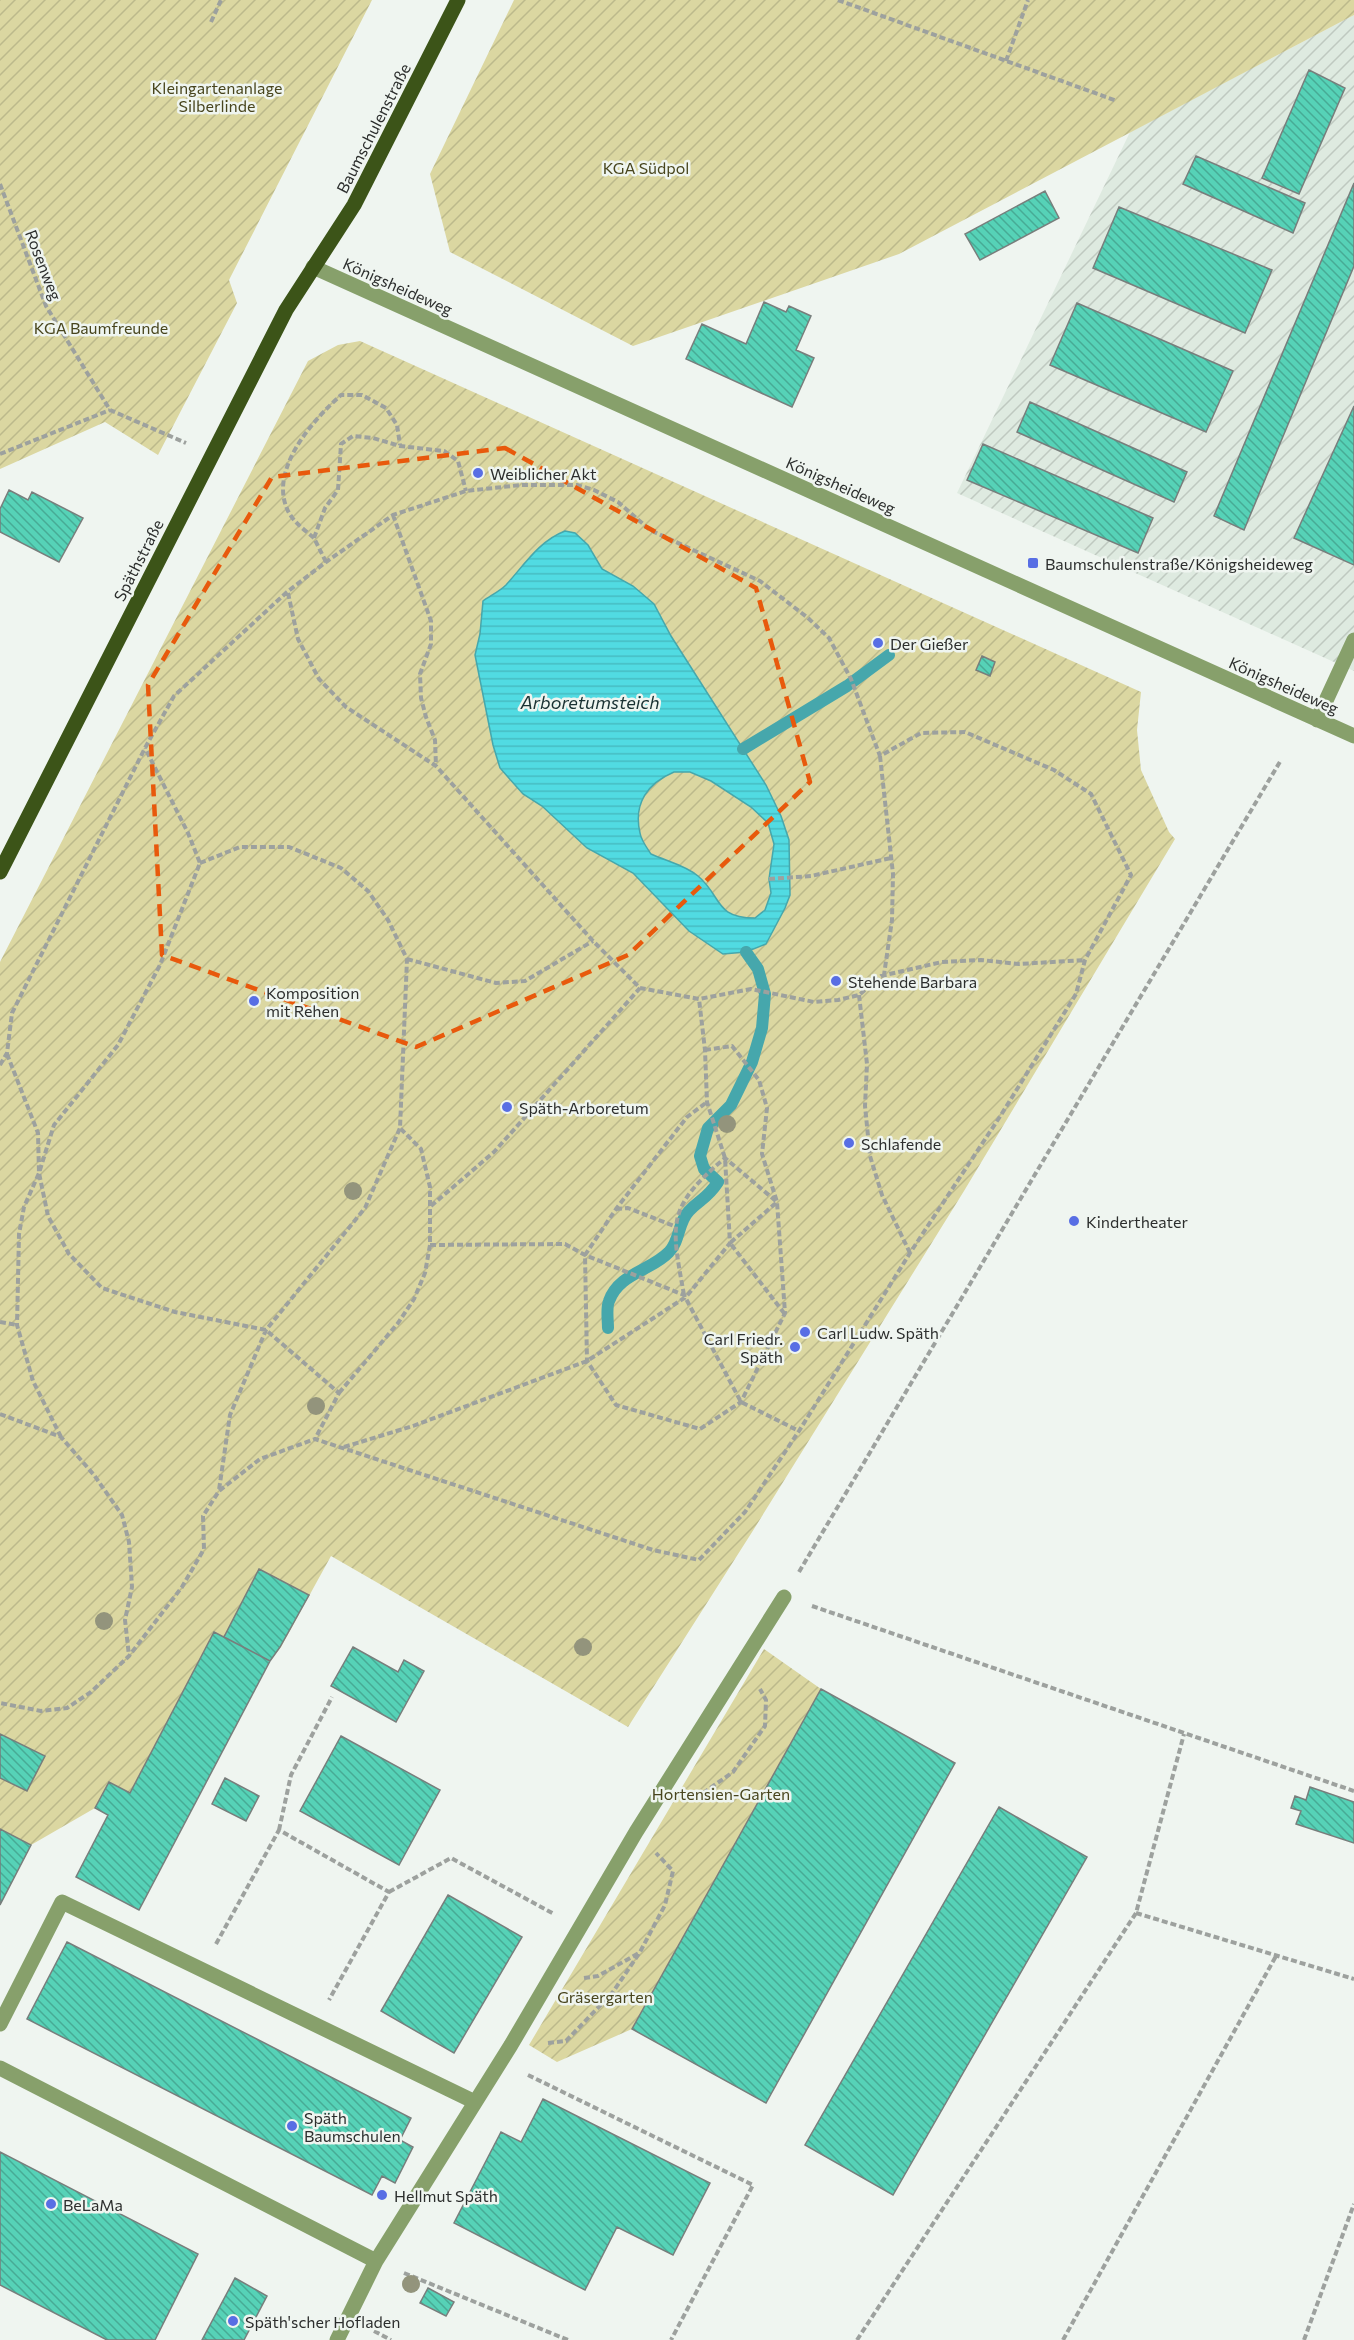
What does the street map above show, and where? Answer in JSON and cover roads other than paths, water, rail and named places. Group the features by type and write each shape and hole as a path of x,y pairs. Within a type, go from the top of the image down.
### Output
{"main road":[{"name":"Baumschulenstraße","path":"313,267 354,205 458,0"},
{"name":"Späthstraße","path":"0,872 286,310 313,267"}],"street":[{"name":"Königsheideweg","path":"313,267 1354,736"},
{"path":"1317,720 1354,640"},
{"path":"337,2340 376,2261 511,2045 636,1832 784,1597"},
{"path":"0,2024 62,1902 475,2102"},
{"path":"0,2068 376,2261"}],"water":[{"name":"Arboretumsteich","path":"565,531 575,533 588,545 602,569 633,586 654,604 671,636 766,785 781,816 789,840 790,895 766,944 746,952 723,954 689,931 633,873 587,848 542,806 523,794 500,768 493,745 475,655 480,634 483,601 504,587 533,554 556,535","holes":["674,772 690,772 711,781 751,807 768,823 774,844 769,879 771,893 765,910 755,918 742,917 725,910 698,876 681,866 651,854 642,838 638,822 639,812 641,803 650,788"]}],"waterway":[{"path":"743,749 847,686 889,655"},
{"path":"608,1328 609,1301 620,1284 662,1258 673,1248 685,1215 718,1182 704,1169 700,1156 708,1128 731,1105 752,1062 762,1028 765,994 758,969 746,952"}],"place":[{"name":"Weiblicher Akt","path":"478,473"},
{"name":"Baumschulenstraße/Königsheideweg","path":"1033,563"},
{"name":"Der Gießer","path":"878,643"},
{"name":"Stehende Barbara","path":"836,981"},
{"name":"Komposition mit Rehen","path":"254,1001"},
{"name":"Späth-Arboretum","path":"507,1107"},
{"name":"Schlafende","path":"849,1143"},
{"name":"Kindertheater","path":"1074,1221"},
{"name":"Carl Ludw. Späth","path":"805,1332"},
{"name":"Carl Friedr. Späth","path":"795,1347"},
{"name":"Späth Baumschulen","path":"292,2126"},
{"name":"Hellmut Späth","path":"382,2195"},
{"name":"BeLaMa","path":"51,2204"},
{"name":"Späth'scher Hofladen","path":"233,2321"}],"park label":[{"name":"Kleingartenanlage Silberlinde","path":"217,96"},
{"name":"KGA Südpol","path":"646,167"},
{"name":"KGA Baumfreunde","path":"101,327"},
{"name":"Hortensien-Garten","path":"721,1793"},
{"name":"Gräsergarten","path":"605,1996"}]}
